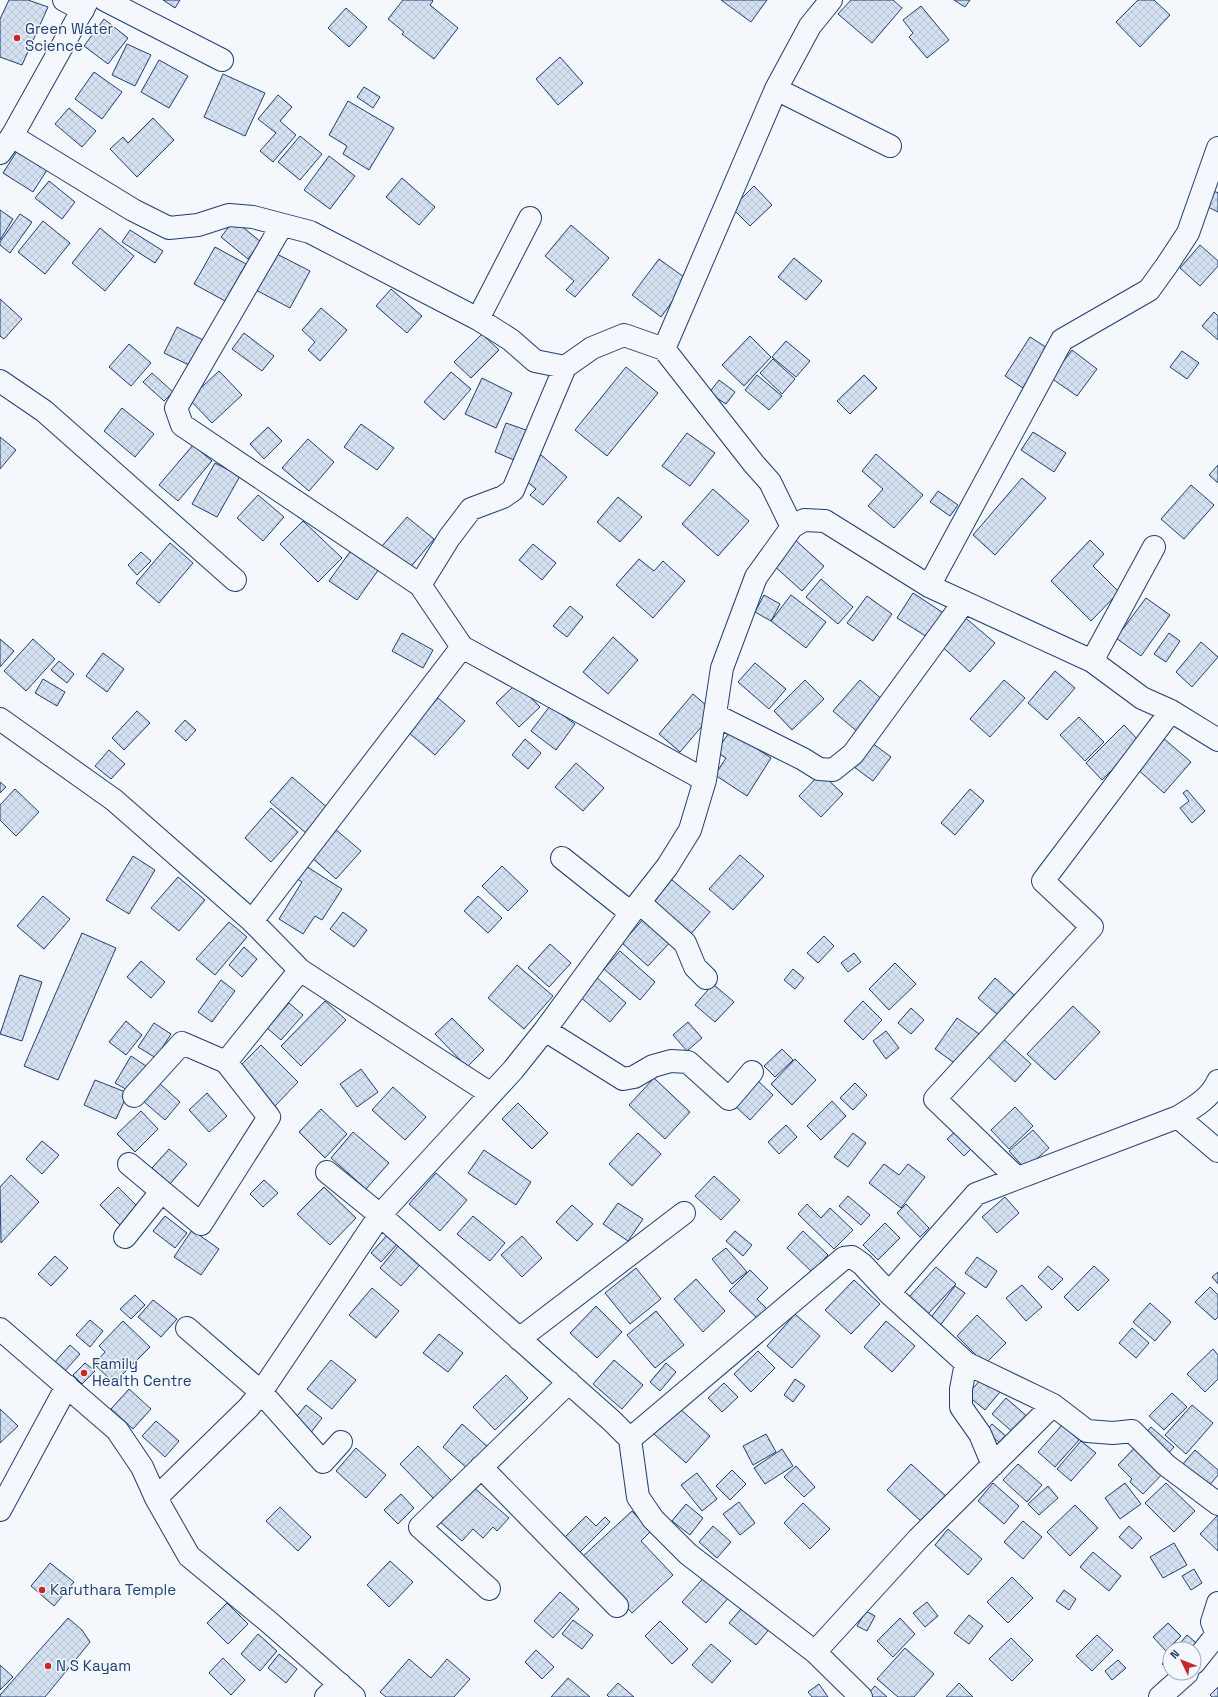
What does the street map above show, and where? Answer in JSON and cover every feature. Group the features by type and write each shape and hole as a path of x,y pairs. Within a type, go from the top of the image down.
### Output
{"street":[{"path":"64,0 86,5 6,145 169,228 198,225 229,215 253,217 310,232 478,319 511,340 535,361 565,367"},
{"path":"105,0 222,60"},
{"path":"664,349 776,89 810,26 831,0"},
{"path":"776,89 890,146"},
{"path":"928,586 1062,340 1148,290 1188,233 1218,148"},
{"path":"478,319 530,218"},
{"path":"282,225 176,408 182,425 420,585 462,646 705,780"},
{"path":"420,585 449,538 471,509 503,497 513,490 565,367 592,348 624,335 664,349 754,464 770,482 792,527"},
{"path":"0,381 44,411 235,580"},
{"path":"156,1498 249,1407 261,1392 380,1215 513,1070 545,1030 667,867 690,830 705,780 722,668 756,577 792,527 804,520 825,521 928,586 1092,661 1142,698 1171,711 1218,740"},
{"path":"1092,661 1154,547"},
{"path":"716,715 803,759 819,769 833,770 853,754 964,602"},
{"path":"252,921 462,646"},
{"path":"1017,1178 935,1099 1092,927 1043,881 1171,711"},
{"path":"0,719 114,800 252,921 300,970 491,1094"},
{"path":"562,858 685,943 695,967 706,978"},
{"path":"226,1062 300,970"},
{"path":"545,1030 623,1079 634,1076 653,1066 671,1060 688,1062 729,1099 752,1072"},
{"path":"129,1164 201,1224 268,1117 226,1062 182,1043 134,1096"},
{"path":"889,1293 976,1194 1178,1117 1197,1105 1215,1088 1218,1081"},
{"path":"1178,1117 1218,1150"},
{"path":"327,1172 380,1215 569,1382 630,1439 638,1497 653,1519 688,1554 815,1652 861,1697"},
{"path":"125,1237 161,1192"},
{"path":"520,1339 684,1213"},
{"path":"630,1439 844,1258 852,1257 862,1264 889,1293 966,1363 1053,1405 1087,1431 1113,1433 1132,1431 1166,1465 1218,1504"},
{"path":"187,1328 261,1392 323,1462 341,1442"},
{"path":"0,1329 117,1430 142,1467 156,1498 189,1556 270,1623 340,1693"},
{"path":"966,1363 961,1389 961,1407 980,1434 993,1465"},
{"path":"489,1589 420,1528 569,1382"},
{"path":"0,1510 67,1386"},
{"path":"815,1652 918,1539 1053,1405"},
{"path":"481,1467 617,1606"},
{"path":"1202,1653 1217,1634 1212,1622 1218,1603"},
{"path":"1160,1697 1178,1681"}],"building":[{"name":"Green Water Science","path":"9,0 28,0 48,7 22,65 0,57 0,19"},
{"path":"163,0 180,0 175,8"},
{"path":"403,0 432,0 433,1 430,5 458,28 434,59 402,34 404,32 388,19"},
{"path":"721,0 767,0 751,22"},
{"path":"851,0 893,0 902,8 872,43 838,14"},
{"path":"954,0 970,0 965,7"},
{"path":"1138,0 1154,0 1170,15 1140,47 1116,22"},
{"path":"921,6 949,40 927,58 909,37 913,33 903,20"},
{"path":"346,8 367,27 349,47 328,28"},
{"path":"104,19 128,38 108,64 84,46"},
{"path":"127,44 151,55 135,86 112,75"},
{"path":"560,57 583,83 558,105 536,79"},
{"path":"159,60 188,76 169,108 141,92"},
{"path":"94,72 122,92 102,119 75,99"},
{"path":"223,74 265,93 245,136 204,117"},
{"path":"364,87 380,97 373,108 357,97"},
{"path":"278,95 292,107 280,121 296,135 273,162 260,151 276,133 258,119"},
{"path":"348,101 394,128 369,170 343,154 347,146 329,135"},
{"path":"69,108 96,131 82,147 55,124"},
{"path":"153,118 174,140 137,177 110,149 123,137 128,143"},
{"path":"300,136 322,154 300,180 278,162"},
{"path":"17,151 47,170 33,192 3,173"},
{"path":"329,156 355,176 330,209 304,190"},
{"path":"402,178 435,207 419,225 386,197"},
{"path":"49,181 75,202 62,219 35,198"},
{"path":"754,186 772,205 750,226 732,208"},
{"path":"1214,191 1218,193 1218,212 1206,206"},
{"path":"0,210 13,219 0,240"},
{"path":"20,214 32,222 10,253 0,245 0,242"},
{"path":"234,220 261,242 248,259 221,237"},
{"path":"43,221 70,243 45,274 18,252"},
{"path":"571,225 609,258 575,297 566,290 574,281 545,256"},
{"path":"100,228 134,256 105,291 72,263"},
{"path":"130,230 163,251 155,263 122,242"},
{"path":"1200,245 1218,261 1218,266 1200,286 1180,268"},
{"path":"215,247 246,264 225,301 194,284"},
{"path":"273,252 310,271 290,308 254,289"},
{"path":"794,258 822,281 806,300 778,277"},
{"path":"659,259 688,280 661,317 632,295"},
{"path":"391,289 422,316 407,333 376,306"},
{"path":"0,299 22,319 4,339 0,336"},
{"path":"321,308 347,330 320,361 308,350 315,342 302,330"},
{"path":"1214,312 1218,316 1218,340 1202,326"},
{"path":"177,327 203,340 191,366 164,353"},
{"path":"244,333 274,356 262,371 232,349"},
{"path":"482,334 499,350 471,378 454,362"},
{"path":"750,336 771,357 744,386 722,365"},
{"path":"1030,337 1052,351 1026,390 1005,376"},
{"path":"786,341 810,361 796,377 772,357"},
{"path":"129,344 151,363 131,386 109,367"},
{"path":"1072,350 1097,369 1077,396 1051,378"},
{"path":"1182,351 1199,363 1187,379 1170,367"},
{"path":"773,359 795,379 782,394 760,373"},
{"path":"626,367 658,393 607,456 575,430"},
{"path":"219,371 242,395 212,423 189,399"},
{"path":"451,372 471,389 444,420 424,402"},
{"path":"152,373 173,392 164,401 143,382"},
{"path":"757,375 782,396 769,410 745,390"},
{"path":"864,375 877,388 850,414 837,401"},
{"path":"482,378 512,393 496,428 465,414"},
{"path":"719,380 735,392 726,404 709,393"},
{"path":"122,408 154,434 135,457 104,431"},
{"path":"506,423 526,430 514,460 495,452"},
{"path":"361,424 394,448 377,470 344,447"},
{"path":"268,427 282,441 264,459 250,444"},
{"path":"1033,432 1066,453 1054,472 1021,450"},
{"path":"687,433 715,453 690,486 662,466"},
{"path":"0,437 16,450 0,469"},
{"path":"308,439 334,462 309,491 282,468"},
{"path":"193,445 212,461 178,501 159,485"},
{"path":"876,454 923,495 894,528 868,506 883,489 862,471"},
{"path":"541,455 567,477 543,505 530,495 536,489 522,478"},
{"path":"215,463 240,476 217,517 192,504"},
{"path":"1218,465 1218,483 1209,475"},
{"path":"1022,478 1046,498 995,555 973,535"},
{"path":"1191,485 1214,505 1184,539 1161,519"},
{"path":"713,489 749,521 718,556 682,524"},
{"path":"938,491 958,505 950,516 930,502"},
{"path":"258,495 284,517 263,541 237,518"},
{"path":"618,497 642,517 620,542 597,522"},
{"path":"407,517 434,539 409,569 382,546"},
{"path":"303,521 342,558 318,582 280,544"},
{"path":"793,538 824,566 802,591 771,563"},
{"path":"1090,540 1104,554 1093,566 1119,592 1091,621 1051,581"},
{"path":"170,543 193,563 159,603 136,583"},
{"path":"533,544 556,563 542,580 519,560"},
{"path":"352,549 379,569 357,600 329,581"},
{"path":"141,552 151,561 137,575 128,565"},
{"path":"639,559 654,571 663,561 685,581 653,618 616,585"},
{"path":"821,579 853,607 838,624 806,597"},
{"path":"913,593 948,616 932,640 897,618"},
{"path":"764,595 780,604 771,621 755,612"},
{"path":"791,595 826,622 806,648 771,621"},
{"path":"867,596 892,614 873,641 847,623"},
{"path":"1146,598 1170,615 1141,656 1116,638"},
{"path":"570,606 583,617 567,637 553,626"},
{"path":"962,615 995,643 970,672 938,643"},
{"path":"402,633 433,650 423,668 392,651"},
{"path":"1169,633 1180,641 1166,662 1154,654"},
{"path":"613,637 638,660 608,694 583,672"},
{"path":"0,639 14,651 0,667"},
{"path":"33,639 55,659 26,691 4,671"},
{"path":"1201,642 1218,657 1192,687 1176,672"},
{"path":"103,653 124,669 107,692 86,676"},
{"path":"59,661 74,674 67,683 51,670"},
{"path":"755,663 786,689 769,709 738,682"},
{"path":"1055,671 1075,688 1047,720 1028,703"},
{"path":"43,679 65,692 57,706 35,693"},
{"path":"805,680 824,699 792,730 774,711"},
{"path":"860,680 885,702 859,733 833,711"},
{"path":"1004,680 1025,698 990,737 970,719"},
{"path":"517,683 540,707 519,727 496,703"},
{"path":"693,694 714,712 680,752 659,734"},
{"path":"438,698 465,721 435,755 408,732"},
{"path":"550,706 575,724 556,750 531,731"},
{"path":"137,711 150,723 124,750 112,738"},
{"path":"1079,717 1104,742 1085,761 1060,735"},
{"path":"185,720 196,730 186,741 175,731"},
{"path":"1124,725 1140,742 1102,780 1086,763"},
{"path":"730,731 771,758 747,796 715,775 726,758 716,752"},
{"path":"1162,737 1191,762 1164,793 1135,767"},
{"path":"525,739 541,753 528,769 512,755"},
{"path":"868,740 891,757 873,781 850,764"},
{"path":"109,750 125,764 111,779 95,766"},
{"path":"576,763 604,788 583,811 555,787"},
{"path":"821,773 843,794 821,817 799,796"},
{"path":"292,777 329,809 307,834 270,802"},
{"path":"0,782 6,787 0,793"},
{"path":"15,789 39,812 16,836 0,820 0,805"},
{"path":"970,789 984,801 955,835 941,823"},
{"path":"1187,790 1205,811 1192,823 1180,808 1189,801 1183,793"},
{"path":"271,808 298,832 271,862 245,838"},
{"path":"335,829 361,851 336,879 311,857"},
{"path":"740,855 764,876 733,910 709,889"},
{"path":"133,856 155,870 129,914 106,900"},
{"path":"301,863 342,889 322,920 315,916 303,934 279,919 302,882 293,876"},
{"path":"502,866 528,891 508,911 482,886"},
{"path":"178,877 205,900 179,931 151,908"},
{"path":"671,879 710,912 690,935 652,901"},
{"path":"43,896 70,919 44,949 17,926"},
{"path":"478,896 502,918 488,933 464,911"},
{"path":"343,912 367,930 354,947 330,929"},
{"path":"647,915 673,939 648,966 622,943"},
{"path":"229,922 247,937 215,975 196,959"},
{"path":"82,933 116,948 58,1080 24,1066"},
{"path":"824,936 834,946 818,963 807,953"},
{"path":"550,944 571,963 549,987 528,968"},
{"path":"244,947 257,959 242,977 229,965"},
{"path":"620,951 655,982 640,1000 604,969"},
{"path":"854,953 861,962 848,972 841,963"},
{"path":"141,961 165,982 151,998 127,977"},
{"path":"895,963 916,984 889,1010 869,989"},
{"path":"517,965 553,996 524,1029 488,998"},
{"path":"793,969 804,978 795,989 784,980"},
{"path":"20,975 42,982 22,1041 0,1034"},
{"path":"596,977 626,1003 610,1022 579,996"},
{"path":"995,978 1022,1002 1005,1021 978,998"},
{"path":"221,980 235,991 212,1022 198,1012"},
{"path":"713,984 734,1002 715,1022 695,1005"},
{"path":"325,1001 346,1020 301,1066 281,1046"},
{"path":"863,1001 882,1020 863,1040 844,1021"},
{"path":"289,1003 303,1015 281,1040 267,1028"},
{"path":"1073,1006 1100,1032 1055,1080 1027,1054"},
{"path":"911,1008 924,1020 911,1034 898,1023"},
{"path":"452,1018 484,1050 467,1067 435,1034"},
{"path":"957,1018 982,1036 960,1067 935,1049"},
{"path":"126,1021 142,1035 126,1055 109,1042"},
{"path":"688,1022 702,1038 687,1051 673,1035"},
{"path":"154,1023 171,1034 156,1058 138,1047"},
{"path":"886,1031 899,1048 886,1059 873,1041"},
{"path":"1000,1036 1031,1064 1015,1082 985,1054"},
{"path":"261,1045 298,1082 274,1107 236,1070"},
{"path":"782,1049 793,1060 775,1077 764,1066"},
{"path":"131,1056 146,1066 131,1092 115,1083"},
{"path":"795,1059 816,1080 792,1105 771,1084"},
{"path":"361,1069 378,1092 357,1107 340,1084"},
{"path":"654,1078 690,1112 665,1139 629,1105"},
{"path":"95,1080 128,1093 116,1119 84,1105"},
{"path":"757,1080 773,1095 750,1120 734,1105"},
{"path":"158,1082 180,1102 165,1120 142,1100"},
{"path":"855,1083 867,1095 853,1110 840,1098"},
{"path":"393,1087 426,1117 405,1140 372,1110"},
{"path":"207,1093 227,1116 209,1132 189,1110"},
{"path":"832,1101 846,1116 821,1140 807,1126"},
{"path":"518,1103 548,1133 532,1149 502,1119"},
{"path":"1015,1107 1033,1126 1009,1149 991,1130"},
{"path":"321,1109 347,1134 325,1158 299,1132"},
{"path":"141,1111 158,1129 135,1152 117,1134"},
{"path":"786,1125 797,1137 779,1154 768,1142"},
{"path":"960,1127 976,1144 964,1156 947,1139"},
{"path":"1033,1130 1049,1148 1025,1169 1009,1151"},
{"path":"353,1132 389,1163 366,1189 331,1158"},
{"path":"638,1133 661,1154 632,1186 609,1164"},
{"path":"853,1133 866,1143 848,1167 834,1157"},
{"path":"42,1141 59,1155 42,1174 26,1159"},
{"path":"169,1149 187,1164 170,1184 152,1168"},
{"path":"484,1150 531,1182 516,1205 468,1173"},
{"path":"884,1164 899,1175 908,1164 925,1177 901,1208 869,1183"},
{"path":"436,1173 467,1200 440,1231 409,1204"},
{"path":"11,1175 39,1202 1,1243 0,1187"},
{"path":"714,1176 740,1200 721,1220 695,1196"},
{"path":"264,1180 278,1193 263,1207 250,1194"},
{"path":"118,1187 142,1211 124,1229 100,1205"},
{"path":"324,1187 356,1218 330,1245 297,1214"},
{"path":"848,1196 870,1215 861,1225 839,1206"},
{"path":"1005,1197 1019,1213 997,1233 982,1217"},
{"path":"618,1203 643,1219 628,1241 603,1224"},
{"path":"807,1204 821,1218 830,1208 853,1230 834,1249 798,1214"},
{"path":"906,1204 929,1228 920,1237 897,1213"},
{"path":"572,1205 593,1224 577,1241 556,1222"},
{"path":"165,1216 187,1233 175,1248 153,1231"},
{"path":"473,1216 505,1243 490,1261 457,1234"},
{"path":"885,1223 900,1238 878,1260 863,1245"},
{"path":"192,1230 219,1249 201,1275 174,1257"},
{"path":"735,1231 752,1245 743,1256 726,1241"},
{"path":"803,1231 828,1255 812,1272 787,1248"},
{"path":"389,1233 399,1242 381,1262 371,1253"},
{"path":"522,1236 542,1258 522,1277 501,1255"},
{"path":"403,1240 425,1259 401,1286 380,1268"},
{"path":"726,1248 747,1272 732,1284 712,1259"},
{"path":"55,1256 68,1268 51,1286 38,1274"},
{"path":"977,1257 997,1271 986,1288 965,1273"},
{"path":"1048,1266 1063,1279 1052,1290 1038,1277"},
{"path":"1094,1266 1109,1280 1078,1311 1064,1297"},
{"path":"936,1267 956,1284 928,1314 909,1297"},
{"path":"636,1268 661,1299 630,1324 605,1293"},
{"path":"750,1270 768,1288 757,1299 770,1312 761,1322 729,1291"},
{"path":"1218,1272 1218,1284 1212,1277"},
{"path":"696,1279 725,1311 703,1332 674,1299"},
{"path":"854,1280 880,1304 851,1334 825,1310"},
{"path":"1022,1285 1042,1307 1026,1321 1006,1298"},
{"path":"955,1286 965,1293 939,1327 929,1320"},
{"path":"1210,1287 1218,1295 1218,1317 1215,1320 1195,1302"},
{"path":"372,1288 399,1311 376,1338 349,1315"},
{"path":"135,1295 145,1305 131,1319 120,1309"},
{"path":"153,1300 177,1319 161,1337 138,1317"},
{"path":"1150,1303 1171,1322 1155,1341 1133,1322"},
{"path":"596,1306 622,1332 597,1358 570,1333"},
{"path":"656,1311 684,1345 655,1368 627,1335"},
{"path":"795,1314 820,1336 792,1368 767,1346"},
{"path":"977,1315 1006,1343 985,1364 957,1336"},
{"path":"90,1320 103,1331 90,1347 76,1335"},
{"path":"123,1321 150,1347 114,1383 94,1364 105,1352 99,1346"},
{"path":"886,1321 915,1346 892,1372 864,1347"},
{"path":"1132,1328 1149,1343 1136,1358 1119,1343"},
{"path":"439,1334 463,1353 448,1372 423,1353"},
{"path":"70,1345 80,1354 64,1372 54,1363"},
{"path":"1213,1349 1218,1355 1218,1379 1205,1392 1187,1374"},
{"path":"758,1351 775,1368 751,1392 734,1374"},
{"path":"331,1360 356,1380 332,1409 307,1389"},
{"path":"614,1360 643,1385 622,1409 593,1384"},
{"name":"Family Health Centre","path":"85,1363 95,1371 82,1384 73,1375"},
{"path":"666,1363 676,1372 660,1391 650,1382"},
{"path":"506,1375 528,1398 495,1430 473,1407"},
{"path":"983,1377 1000,1392 985,1410 967,1395"},
{"path":"795,1379 805,1386 793,1402 784,1395"},
{"path":"724,1383 738,1397 722,1412 708,1398"},
{"path":"129,1389 151,1409 133,1429 111,1409"},
{"path":"1172,1393 1187,1407 1164,1430 1149,1416"},
{"path":"1006,1398 1029,1418 1015,1434 992,1414"},
{"path":"306,1405 322,1418 309,1435 292,1422"},
{"path":"1192,1405 1213,1423 1186,1454 1165,1435"},
{"path":"678,1407 710,1436 686,1463 654,1434"},
{"path":"0,1409 18,1426 0,1443"},
{"path":"156,1421 179,1441 165,1457 142,1436"},
{"path":"462,1424 488,1447 468,1469 443,1447"},
{"path":"992,1424 1007,1437 1001,1444 986,1431"},
{"path":"1062,1425 1079,1440 1055,1467 1038,1452"},
{"path":"1151,1427 1174,1447 1167,1455 1144,1435"},
{"path":"766,1434 776,1452 753,1465 743,1446"},
{"path":"1081,1441 1096,1453 1071,1481 1057,1469"},
{"path":"1141,1441 1169,1467 1143,1494 1130,1482 1132,1479 1118,1465"},
{"path":"418,1446 453,1482 435,1500 400,1464"},
{"path":"356,1448 386,1475 366,1498 336,1471"},
{"path":"782,1449 793,1466 765,1484 754,1468"},
{"path":"1195,1450 1218,1470 1218,1475 1208,1487 1182,1465"},
{"path":"911,1464 947,1497 923,1523 887,1490"},
{"path":"1018,1464 1042,1485 1027,1502 1003,1480"},
{"path":"796,1466 815,1487 804,1497 784,1477"},
{"path":"732,1470 746,1484 730,1500 716,1486"},
{"path":"697,1473 717,1499 702,1511 681,1485"},
{"path":"993,1483 1019,1506 1004,1524 978,1501"},
{"path":"1125,1483 1141,1504 1120,1519 1105,1498"},
{"path":"1166,1483 1195,1511 1174,1532 1145,1503"},
{"path":"472,1486 509,1518 497,1531 493,1527 483,1538 473,1529 462,1541 440,1522"},
{"path":"1048,1486 1058,1498 1039,1515 1028,1504"},
{"path":"401,1494 414,1508 398,1524 384,1510"},
{"path":"739,1502 755,1523 740,1535 723,1514"},
{"path":"803,1503 830,1529 810,1549 784,1523"},
{"path":"686,1504 703,1518 690,1535 672,1521"},
{"path":"1075,1505 1098,1528 1070,1556 1047,1532"},
{"path":"280,1507 311,1537 298,1551 266,1521"},
{"path":"632,1511 651,1531 641,1541 673,1575 632,1613 581,1558"},
{"path":"1218,1515 1218,1551 1200,1534"},
{"path":"586,1516 596,1526 605,1517 610,1522 580,1552 565,1537"},
{"path":"1023,1521 1042,1537 1023,1559 1004,1542"},
{"path":"713,1526 731,1542 717,1558 699,1542"},
{"path":"1129,1526 1142,1538 1132,1549 1119,1537"},
{"path":"948,1529 982,1559 968,1575 935,1545"},
{"path":"1174,1543 1187,1565 1163,1578 1150,1557"},
{"path":"1093,1552 1121,1576 1109,1591 1080,1567"},
{"path":"390,1561 413,1582 389,1607 367,1585"},
{"path":"50,1563 74,1582 54,1606 31,1586"},
{"path":"1194,1569 1202,1583 1191,1590 1182,1576"},
{"path":"707,1574 731,1595 706,1623 682,1602"},
{"path":"1012,1577 1033,1598 1008,1623 987,1602"},
{"path":"1064,1590 1076,1599 1069,1610 1056,1601"},
{"path":"560,1592 579,1609 553,1638 534,1621"},
{"path":"927,1602 938,1616 925,1627 913,1613"},
{"path":"227,1603 248,1624 228,1644 207,1623"},
{"path":"746,1603 772,1626 756,1645 729,1623"},
{"path":"866,1611 875,1616 867,1631 857,1626"},
{"path":"969,1615 983,1626 969,1644 954,1633"},
{"name":"N S Kayam","path":"68,1618 82,1630 90,1642 45,1697 0,1697 0,1695"},
{"path":"900,1618 915,1634 893,1657 877,1641"},
{"path":"573,1620 593,1635 582,1649 562,1634"},
{"path":"660,1621 688,1649 672,1664 645,1636"},
{"path":"1168,1623 1181,1636 1176,1641 1162,1641 1162,1647 1153,1637"},
{"path":"258,1634 277,1651 260,1671 241,1654"},
{"path":"1097,1635 1113,1650 1092,1671 1076,1656"},
{"path":"1187,1635 1194,1641 1182,1641"},
{"path":"1011,1638 1033,1660 1012,1681 989,1659"},
{"path":"711,1644 731,1661 712,1683 692,1665"},
{"path":"905,1648 934,1674 914,1697 898,1697 877,1679"},
{"path":"536,1650 554,1667 542,1679 525,1662"},
{"path":"279,1654 297,1669 286,1683 268,1668"},
{"path":"223,1658 245,1680 231,1695 209,1673"},
{"path":"409,1659 431,1678 447,1659 470,1679 454,1697 386,1697 380,1692"},
{"path":"1118,1660 1126,1668 1112,1680 1105,1671"},
{"path":"0,1665 13,1677 0,1690"},
{"path":"568,1678 590,1697 551,1697"},
{"path":"618,1683 634,1697 609,1697 607,1695"},
{"path":"959,1683 973,1697 946,1697"},
{"path":"819,1684 828,1697 812,1697 808,1692"},
{"path":"875,1686 887,1697 865,1697"},
{"path":"1218,1687 1218,1697 1212,1697 1210,1695"}],"place":[{"name":"Green Water Science","path":"17,38"},
{"name":"Family Health Centre","path":"84,1373"},
{"name":"Karuthara Temple","path":"42,1590"},
{"name":"N S Kayam","path":"48,1666"}]}
